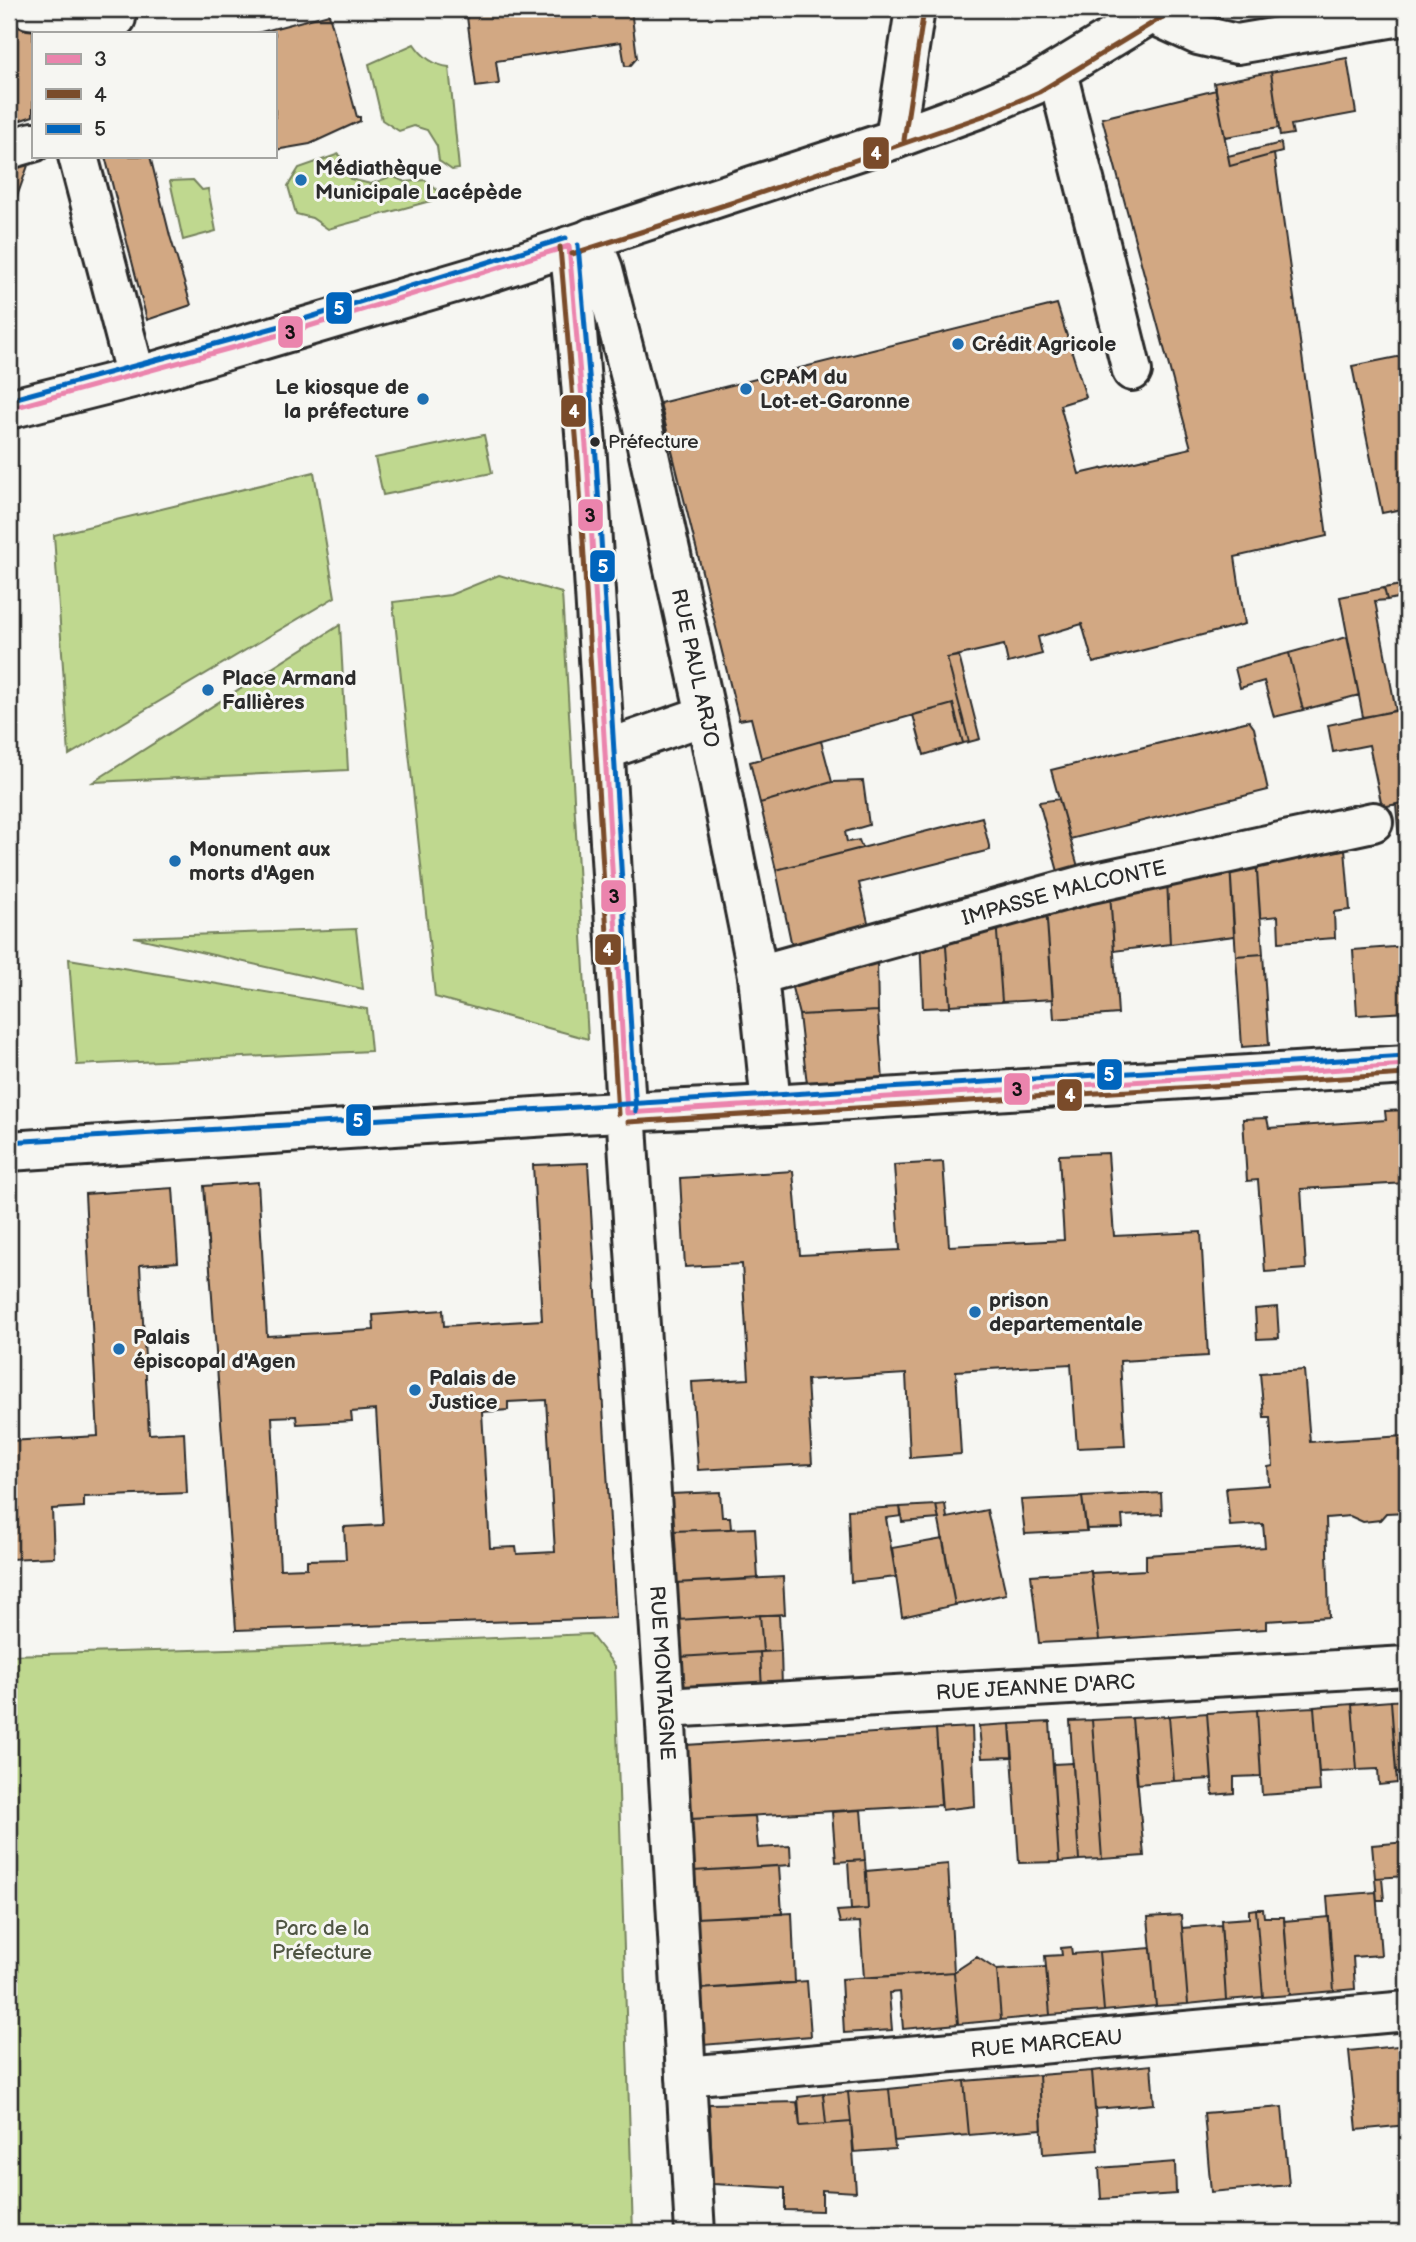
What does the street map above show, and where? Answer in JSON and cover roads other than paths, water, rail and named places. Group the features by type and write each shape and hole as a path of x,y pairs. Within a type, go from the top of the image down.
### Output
{"street":[{"path":"29,9 115,20"},
{"path":"895,139 915,9"},
{"path":"9,409 136,377 300,330 643,223 895,139 1034,85 1155,11 1198,35 1237,44 1407,15"},
{"path":"1057,72 1132,371"},
{"path":"9,149 32,142"},
{"path":"79,158 136,377"},
{"name":"RUE PAUL ARJO","path":"580,242 603,269 639,409 706,715 758,975 771,1105"},
{"name":"RUE MONTAIGNE","path":"580,242 573,282 587,458 695,2233"},
{"path":"605,750 706,715"},
{"name":"IMPASSE MALCONTE","path":"758,975 1087,884 1373,822"},
{"path":"9,1151 1407,1065"},
{"name":"RUE JEANNE D'ARC","path":"665,1709 1407,1666"},
{"name":"RUE MARCEAU","path":"686,2076 1407,2011"}],"place":[{"name":"Médiathèque Municipale Lacépède","path":"301,180"},
{"name":"Crédit Agricole","path":"958,344"},
{"name":"CPAM du Lot-et-Garonne","path":"746,389"},
{"name":"Le kiosque de la préfecture","path":"423,399"},
{"name":"Préfecture","path":"595,442"},
{"name":"Place Armand Fallières","path":"208,690"},
{"name":"Monument aux morts d'Agen","path":"175,861"},
{"name":"prison departementale","path":"975,1312"},
{"name":"Palais épiscopal d'Agen","path":"119,1349"},
{"name":"Palais de Justice","path":"415,1390"}],"park label":[{"name":"Parc de la Préfecture","path":"322,1940"}]}
